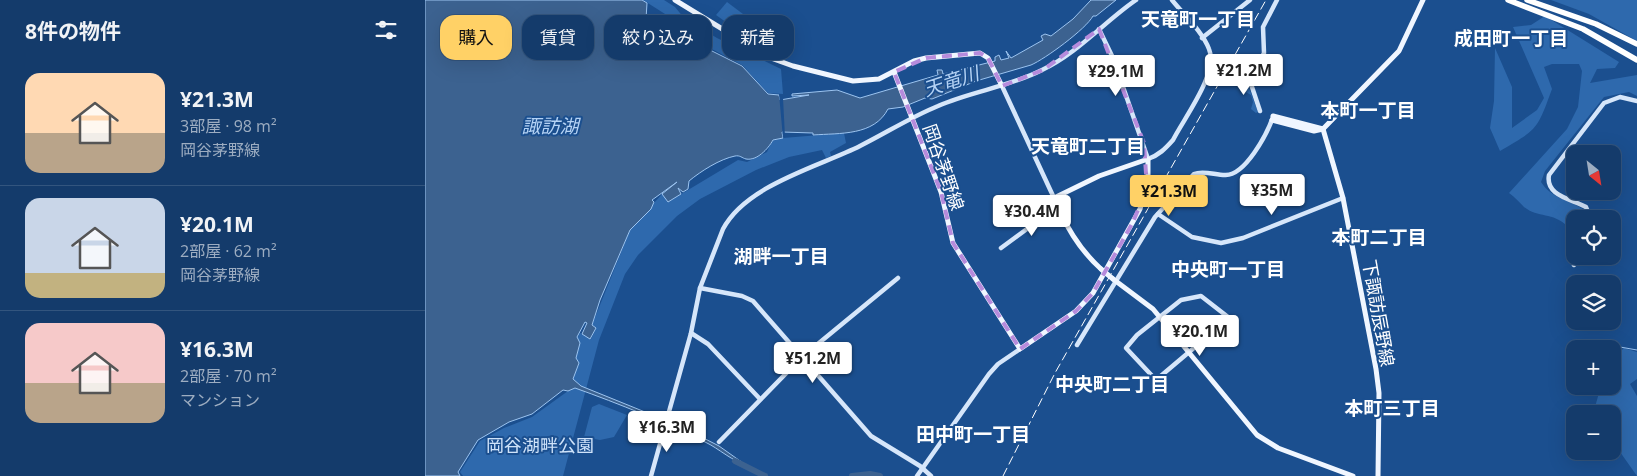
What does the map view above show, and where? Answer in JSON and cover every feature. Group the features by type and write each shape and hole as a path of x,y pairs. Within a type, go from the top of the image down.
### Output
{"highway":[{"path":"1508,0 1565,21 1602,39 1637,60"},
{"path":"1527,0 1567,13 1637,44"}],"main road":[{"path":"675,0 768,57 786,64 853,81 879,79 895,74 914,61 926,58 980,53 987,56 1001,84"},
{"path":"1272,118 1323,129 1399,51 1423,0"},
{"name":"岡谷茅野線","path":"895,74 941,192 953,244 1020,349"},
{"name":"下諏訪辰野線","path":"1323,129 1343,198 1363,292 1379,393 1378,476"},
{"path":"1020,349 1076,311 1093,293 1139,210 1148,179 1147,159 1099,176 1054,198 1073,237 1085,253 1101,268 1115,280 1148,303 1248,426 1261,438 1278,448 1353,476"}],"street":[{"path":"651,476 691,333 700,288 726,222 751,198 770,186 859,146 911,117 953,100 1043,70 1087,41 1099,29 1136,0"},
{"path":"1099,29 1113,58 1147,159 1159,154 1173,140 1208,78 1211,54 1202,38 1172,0"},
{"path":"1202,38 1250,0"},
{"path":"1260,111 1250,81 1264,53 1263,27 1277,0"},
{"path":"1001,84 1054,198 1032,211 1035,223 1001,248"},
{"path":"1587,210 1586,207 1552,191 1549,184 1549,175 1604,103 1621,97 1637,101"},
{"path":"1077,345 1115,280 1158,214 1197,172 1230,175 1245,166 1272,118"},
{"path":"1158,214 1192,237 1221,243 1243,238 1343,198"},
{"path":"719,442 802,357 898,278"},
{"path":"700,288 750,298 871,436 923,468 931,476"},
{"path":"1201,296 1228,317 1188,354 1156,380 1126,348 1130,342 1181,300 1201,296"},
{"path":"691,333 708,344 760,398"},
{"path":"917,476 989,374 999,364 1020,349"}],"highlighted area":[{"path":"1099,29 1144,143 1147,189 1132,224 1093,293 1076,311 1020,349 953,243 941,192 894,72 926,58 980,53 988,58 1002,86 1043,70"}],"green space":[{"path":"643,0 664,0 675,7 682,15 667,15"},
{"path":"1551,0 1637,0 1637,41 1589,14"},
{"path":"727,2 743,14 722,15 722,19 716,15"},
{"path":"1545,16 1619,62 1615,68 1597,69 1590,83 1637,75 1637,96 1629,92 1604,97 1545,171 1541,182 1550,192 1583,209 1566,210 1566,225 1556,219 1529,210 1509,193 1567,129 1578,107 1582,71 1579,64 1552,64 1544,67 1552,89 1539,121 1529,133 1500,151 1490,128 1494,101 1495,48 1512,87 1512,128 1537,110 1544,98 1513,27 1531,25"},
{"path":"712,35 722,40 722,54 712,49"},
{"path":"733,60 762,60 781,69 783,94 768,93 742,65"},
{"path":"1248,85 1258,112 1256,113 1251,109 1253,102 1251,95 1242,90 1240,92 1244,86"},
{"name":"岡谷湖畔公園","path":"844,133 846,143 830,152 831,156 826,158 822,150 789,157 756,170 700,199 677,216 638,255 625,274 599,340 563,476 463,476 460,472 480,441 504,428 532,417 568,391 579,363 575,358 580,333 591,339 596,328 592,325 630,230 662,194 668,202 738,160 747,162 767,152 772,141 783,138"},
{"path":"1624,348 1637,352 1637,379 1630,384 1637,396 1637,476 1621,453 1621,405 1596,405 1598,395 1621,395 1621,351"},
{"path":"599,404 627,415 614,437 600,440 584,437 592,407"}],"water":[{"name":"諏訪湖","path":"425,0 642,0 647,3 646,15 604,15 604,60 712,60 712,51 722,56 722,60 730,60 742,66 768,94 779,95 780,100 809,95 792,96 792,94 837,90 860,98 938,75 937,70 942,70 943,74 995,61 995,57 999,55 1001,60 1009,58 1006,51 1011,58 1043,40 1041,36 1045,34 1051,36 1073,19 1091,0 1116,0 1096,16 1093,16 1089,22 1065,43 1031,65 976,81 932,99 925,98 903,107 888,109 882,118 865,129 845,133 813,135 813,133 782,132 783,138 773,140 758,156 746,159 737,156 723,160 705,169 689,181 688,189 683,192 678,188 681,194 668,202 662,194 677,182 652,200 654,202 651,209 630,230 600,300 592,325 596,328 590,339 582,334 587,323 585,322 577,337 580,343 576,358 579,363 573,379 581,386 682,427 719,446 743,463 675,428 575,388 568,391 563,390 532,414 509,422 478,440 458,472 460,476 425,476"}],"pier":[{"path":"779,94 783,98 785,137 783,138"}],"waterway":[{"path":"1621,347 1637,350"},
{"path":"735,461 765,476"},
{"path":"852,476 870,474 880,476"}],"railway":[{"path":"1003,476 1055,373 1266,0"}],"district":[{"name":"天竜町一丁目","path":"1198,19"},
{"name":"成田町一丁目","path":"1511,38"},
{"name":"本町一丁目","path":"1368,110"},
{"name":"天竜町二丁目","path":"1088,146"},
{"name":"本町二丁目","path":"1379,237"},
{"name":"湖畔一丁目","path":"781,256"},
{"name":"中央町一丁目","path":"1228,269"},
{"name":"中央町二丁目","path":"1112,384"},
{"name":"本町三丁目","path":"1392,408"},
{"name":"田中町一丁目","path":"973,434"}],"water label":[{"name":"天竜川","path":"951,81"}]}
